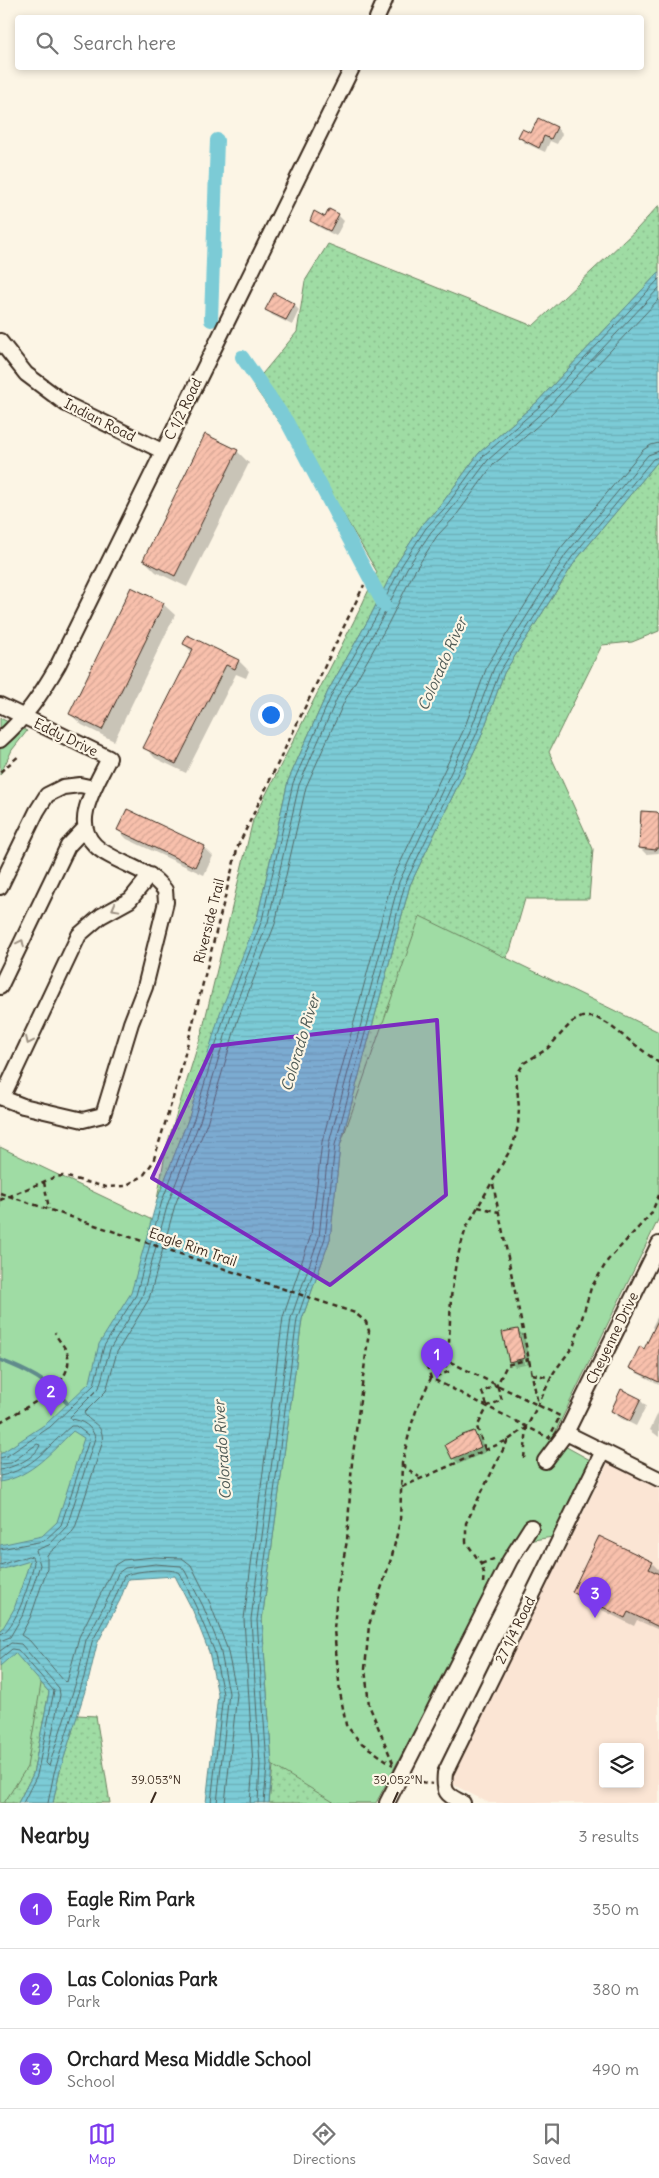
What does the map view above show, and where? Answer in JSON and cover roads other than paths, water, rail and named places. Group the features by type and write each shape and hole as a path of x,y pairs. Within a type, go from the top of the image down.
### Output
{"street":[{"path":"378,15 385,0"},
{"name":"C 1/2 Road","path":"0,740 35,704 58,665 351,70"},
{"name":"Indian Road","path":"0,340 26,374 66,404 162,451"},
{"name":"Eddy Drive","path":"0,705 109,758 94,788"},
{"path":"0,887 37,811 47,795 63,787 80,785 94,788 86,810 84,829 90,842 102,851 150,875 166,890 166,902 145,987 131,1023 103,1115 83,1120 24,1106 1,1098 79,935 100,916 130,900 150,875"},
{"path":"0,987 68,846 84,829"},
{"name":"Cheyenne Drive","path":"545,1461 566,1433 659,1244"},
{"path":"566,1433 659,1479"},
{"name":"27 1/4 Road","path":"462,1803 449,1796 444,1786 445,1773 603,1451"},
{"path":"387,1803 510,1560 530,1527"}],"water":[{"name":"Colorado River","path":"659,272 659,460 576,560 504,673 481,737 410,885 340,1146 330,1239 302,1319 262,1620 272,1765 269,1803 206,1803 218,1695 209,1652 193,1611 175,1576 128,1579 120,1600 97,1644 89,1678 59,1774 53,1803 18,1803 33,1774 49,1692 15,1653 0,1666 0,1633 14,1609 30,1561 0,1570 0,1545 42,1536 57,1522 84,1438 73,1431 49,1455 31,1469 0,1482 0,1454 47,1423 90,1382 99,1344 131,1293 157,1200 189,1117 220,1013 257,919 288,781 328,691 371,615 397,563 422,525 440,506 479,453 537,402"}],"waterway":[{"path":"211,320 217,140"},
{"path":"242,357 287,422 384,605"},
{"path":"0,1360 45,1382 67,1403"}],"place":[{"name":"Eagle Rim Park","path":"437,1379"},
{"name":"Las Colonias Park","path":"51,1416"},
{"name":"Orchard Mesa Middle School","path":"595,1618"}]}
